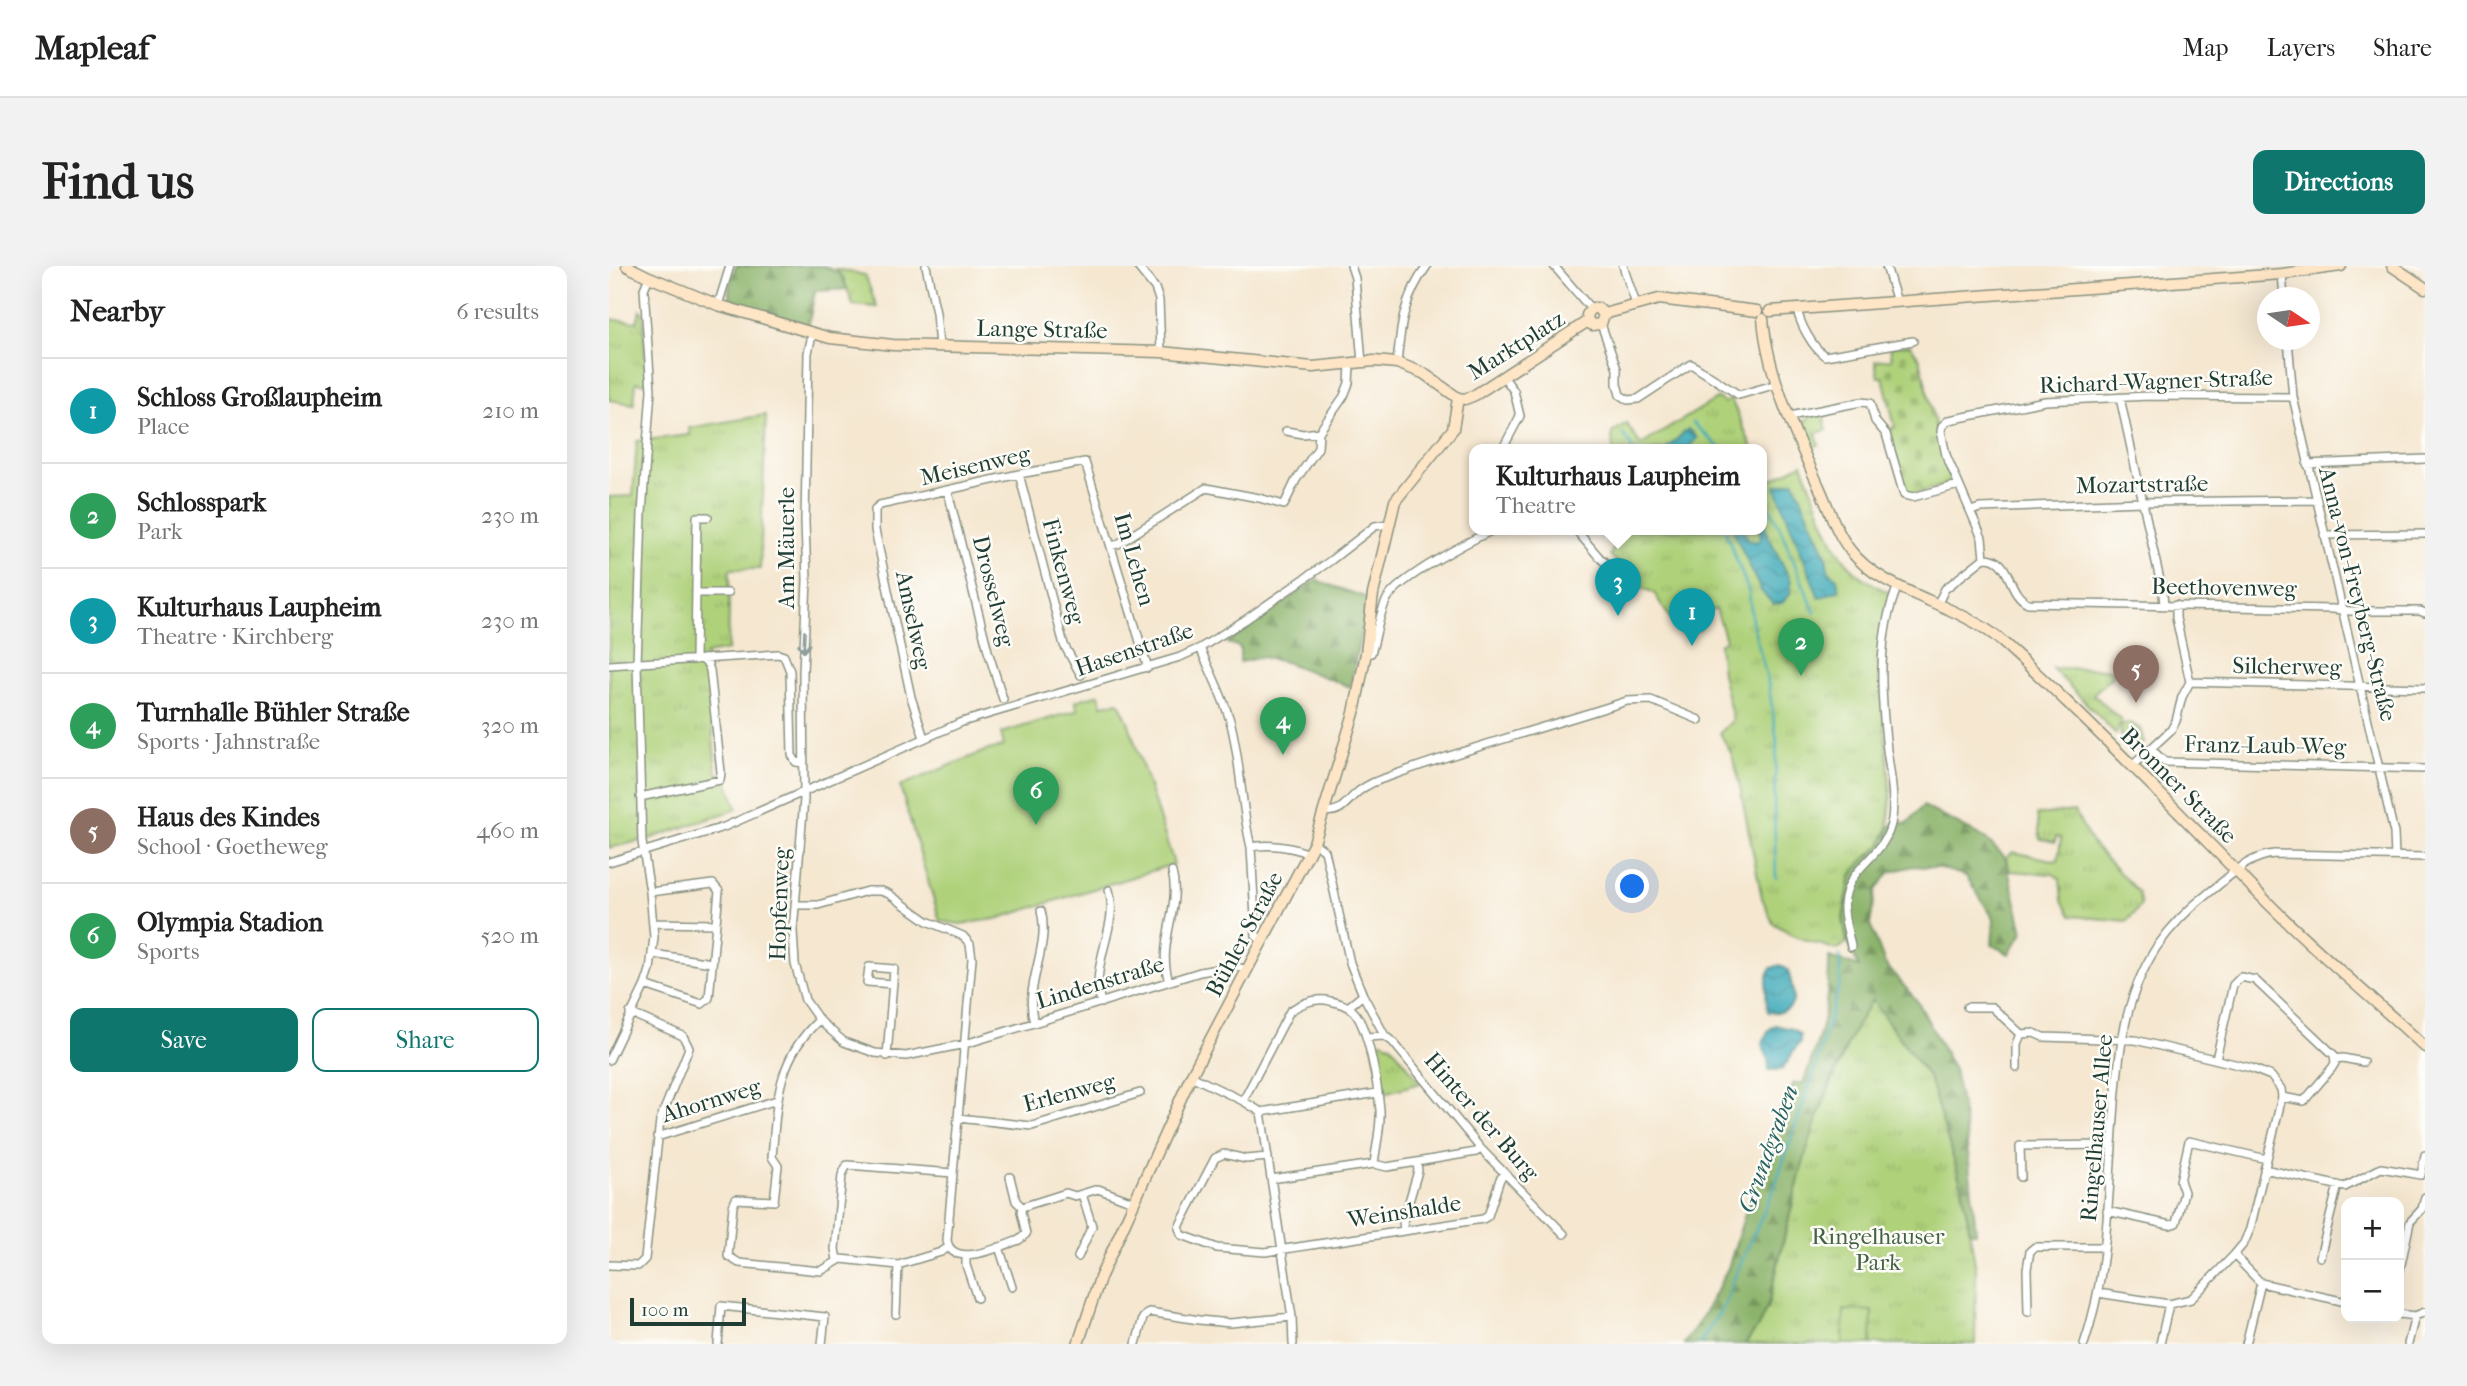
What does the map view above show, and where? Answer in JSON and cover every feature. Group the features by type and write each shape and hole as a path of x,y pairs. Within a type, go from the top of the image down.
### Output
{"street":[{"name":"Lange Straße","path":"627,266 649,278 718,305 812,335 864,343 1161,352 1313,367 1397,363 1423,373 1458,398"},
{"path":"718,305 730,266"},
{"path":"926,266 936,313 939,346"},
{"path":"1137,266 1156,288 1161,352"},
{"path":"1111,546 1206,488 1284,505 1296,480 1318,447 1319,432 1344,396 1356,364 1355,278 1351,266"},
{"path":"1397,363 1401,321 1410,292 1427,266"},
{"path":"1554,266 1591,309"},
{"path":"1623,266 1636,304"},
{"path":"1885,266 1897,302"},
{"path":"2392,266 2425,288"},
{"path":"1777,384 1739,395 1691,364 1637,400 1628,400 1620,395 1617,388 1617,369 1602,319 1598,308 1591,309 1587,315 1588,321 1593,325 1602,319 1636,304 1659,299 1688,301 1763,314 1797,309 2281,274 2336,267"},
{"path":"2281,274 2283,287"},
{"path":"609,1060 645,985 653,954 654,923 643,852 637,664 642,513 650,390 644,289 649,278"},
{"path":"1797,309 1819,353 1825,356 1913,341"},
{"name":"Bronner Straße","path":"1763,314 1764,333 1777,384 1844,541 1863,565 1898,586 1969,619 1996,637 2133,765 2306,940 2425,1047"},
{"name":"Marktplatz","path":"1388,524 1395,501 1450,433 1458,398 1465,399 1475,395 1588,321"},
{"name":"Am Mäuerle","path":"804,793 803,672 807,580 805,522 808,353 812,335"},
{"name":"Anna-von-Freyberg-Straße","path":"2289,350 2293,397 2307,464 2361,686 2394,833 2395,856"},
{"path":"1503,376 1514,391 1520,416 1505,444"},
{"name":"Richard-Wagner-Straße","path":"1959,485 1946,455 1941,426 1949,420 2045,401 2293,397"},
{"path":"2120,398 2164,605"},
{"path":"1790,416 1861,402 1870,403 1875,421 1886,434 1904,495 1913,497 1959,485 1982,538 1984,558 1945,589 1938,603"},
{"path":"1286,431 1303,434 1319,432"},
{"path":"2307,464 2425,459"},
{"name":"Meisenweg","path":"875,509 880,505 1085,462"},
{"name":"Im Lehen","path":"1085,462 1148,668"},
{"name":"Finkenweg","path":"1019,474 1064,645 1081,675"},
{"name":"Drosselweg","path":"948,492 988,651 1003,699"},
{"name":"Mozartstraße","path":"1971,511 1980,508 2142,502 2316,500"},
{"name":"Amselweg","path":"875,509 876,530 911,696 924,738"},
{"path":"698,659 697,517 708,517"},
{"name":"Hasenstraße","path":"609,862 725,827 962,722 1148,668 1200,648 1330,561 1375,526 1388,524"},
{"name":"Bühler Straße","path":"1077,1344 1100,1278 1191,1076 1314,843 1354,713 1366,653 1373,594 1388,524"},
{"path":"2324,535 2425,534"},
{"path":"1366,653 1371,653 1387,598 1398,587 1462,544 1482,535"},
{"path":"1580,535 1613,570"},
{"name":"Beethovenweg","path":"1984,558 1999,561 2022,601 2028,603 2425,613"},
{"path":"1851,947 1844,917 1847,887 1863,863 1883,846 1890,830 1892,816 1893,795 1882,679 1888,610 1898,586"},
{"path":"696,593 728,593"},
{"path":"2133,765 2171,730 2190,682 2176,618 2176,605"},
{"path":"1200,648 1231,725 1244,819 1251,847 1256,936 1262,940"},
{"name":"Am Mäuerle","path":"698,659 778,654 784,656 790,671 792,755 796,762 803,762"},
{"path":"609,665 698,659 708,665 710,670 720,780 640,797"},
{"name":"Silcherweg","path":"2190,682 2425,688"},
{"path":"1325,811 1334,813 1373,782 1408,769 1523,731 1627,701 1651,700 1699,720"},
{"name":"Franz-Laub-Weg","path":"2151,748 2165,762 2425,769"},
{"name":"Hopfenweg","path":"804,793 793,949 805,1000 819,1020 844,1042 862,1050 887,1056 923,1054 965,1044"},
{"name":"Hinter der Burg","path":"1314,843 1325,851 1343,940 1363,995 1385,1035 1394,1042 1504,1175 1564,1234"},
{"path":"1251,847 1260,845 1299,850 1309,854"},
{"name":"Ringelhauser Allee","path":"2084,1344 2098,1293 2104,1247 2121,1038 2135,990 2156,948 2189,909 2249,861 2265,855 2425,857"},
{"path":"1169,981 1164,959 1174,891 1172,872"},
{"path":"645,985 702,1004 709,998 719,891 713,884 650,891"},
{"path":"1101,1003 1097,976 1111,906 1109,890"},
{"path":"795,905 818,905 867,891 881,891 927,921 963,936 970,944 972,951 953,1173 949,1247 953,1251 966,1256 999,1247 1024,1236 1026,1230 1022,1207 1016,1200 1010,1177"},
{"path":"1034,1022 1030,1003 1042,933 1041,911"},
{"path":"654,923 716,924"},
{"path":"653,954 712,963"},
{"name":"Lindenstraße","path":"965,1044 1169,981 1234,966 1247,970"},
{"path":"2216,1059 2233,985 2241,977 2255,981 2331,1050 2335,1059 2332,1068 2304,1101 2282,1097"},
{"path":"887,1056 893,984"},
{"path":"1348,1007 1363,995"},
{"path":"1243,1101 1290,1012 1299,1005 1317,999 1348,1007 1359,1018 1366,1037 1377,1093 1380,1124 1374,1164"},
{"path":"1967,1007 1992,1007 2021,1034 2034,1033 2043,1037 2121,1038 2216,1059 2271,1076 2281,1089 2282,1097 2250,1230 2234,1255 2192,1298 2169,1304 2098,1293"},
{"path":"609,1265 638,1266 645,1259 657,1137 666,1100 688,1053 688,1043 683,1036 630,1013"},
{"name":"Ahornweg","path":"819,1020 803,1036 785,1067 777,1101 772,1157 778,1166 774,1201 736,1199 728,1256 739,1263 821,1271 837,1260 898,1265 949,1247"},
{"path":"2017,1068 2017,1044 2021,1034"},
{"path":"1366,1037 1385,1035"},
{"path":"2335,1059 2363,1062"},
{"path":"1191,1076 1261,1112 1377,1093"},
{"name":"Erlenweg","path":"958,1118 1032,1126 1140,1093"},
{"name":"Ahornweg","path":"657,1137 777,1101"},
{"path":"1261,1112 1292,1317 1293,1344"},
{"path":"2107,1211 2170,1225 2176,1223 2184,1192 2180,1181 2189,1141 2267,1158"},
{"path":"2021,1177 2020,1146 2112,1145"},
{"path":"1271,1179 1374,1164 1387,1167 1481,1149"},
{"name":"Weinshalde","path":"1268,1157 1246,1159 1220,1154 1215,1158 1179,1228 1184,1236 1217,1248 1246,1252 1282,1250 1487,1216 1500,1179 1504,1175"},
{"path":"2264,1169 2345,1187 2381,1168 2423,1177 2425,1156"},
{"path":"1403,1231 1403,1222 1418,1171 1417,1162"},
{"path":"837,1260 835,1249 842,1175 847,1165 953,1173"},
{"path":"2320,1257 2337,1185"},
{"path":"1022,1207 1066,1193 1075,1196 1098,1189 1133,1202"},
{"path":"1079,1257 1093,1226 1082,1194"},
{"path":"2402,1260 2410,1222 2422,1209 2425,1197"},
{"path":"999,1247 1012,1287"},
{"path":"2028,1312 2027,1269 2030,1251 2035,1247 2104,1247"},
{"path":"2234,1255 2261,1283 2341,1301"},
{"path":"966,1256 966,1265 977,1298"},
{"path":"896,1314 898,1265"},
{"path":"2246,1344 2261,1283"},
{"path":"2160,1344 2169,1304"},
{"path":"718,1344 721,1306 825,1317 822,1344"},
{"path":"1136,1344 1143,1318 1149,1312 1230,1323 1292,1317"},
{"path":"2404,1315 2415,1316 2425,1312"},
{"path":"2408,1344 2415,1316"}],"green space":[{"path":"736,266 824,266 841,275 847,289 815,291 808,327 754,312 735,303 730,298 729,291"},
{"path":"836,269 865,275 877,307 853,305 844,280"},
{"path":"640,310 643,313 647,384 636,382 634,404 609,400 609,319 637,322"},
{"path":"1910,345 1920,359 1942,455 1953,481 1910,495 1905,491 1889,429 1895,427 1883,377 1878,377 1875,361 1892,359 1890,347"},
{"path":"1718,398 1724,403 1731,399 1750,444 1643,444"},
{"path":"1823,414 1827,430 1816,433 1819,445 1812,447 1804,421 1808,420 1807,416"},
{"path":"766,415 760,569 730,569 728,650 706,654 716,771 726,778 737,809 652,838 609,848 609,497 633,496 637,441 690,435 689,428"},
{"path":"1626,423 1640,444 1613,444 1612,433"},
{"path":"1802,464 1840,554 1857,573 1892,594 1886,609 1880,679 1891,795 1888,829 1845,944 1837,950 1797,937 1773,923 1762,898 1737,772 1720,733 1733,720 1722,674 1719,644 1726,640 1716,609 1696,615 1700,629 1683,633 1680,624 1675,626 1654,593 1641,587 1610,555 1620,535 1767,535 1767,482"},
{"path":"1317,579 1368,598 1350,687 1285,662 1262,657 1240,662 1240,647 1227,643"},
{"path":"2052,668 2104,669 2117,672 2093,694 2121,720 2116,734"},
{"path":"1099,694 1102,705 1119,702 1128,721 1174,864 996,919 960,924 940,921 900,786 985,751 1004,746 1001,733 1078,710 1075,701"},
{"path":"2131,723 2140,729 2144,743 2131,748 2123,740 2120,731 2122,724"},
{"path":"1923,806 1985,838 2005,857 2023,932 2009,954 1992,945 1994,919 1966,876 1940,868 1913,866 1890,872 1876,890 1870,924 1885,964 1918,1002 1954,1070 1965,1124 1976,1232 1970,1232 1962,1187 1929,1078 1872,1000 1852,1035 1820,1110 1797,1187 1768,1305 1759,1325 1745,1344 1684,1344 1704,1314 1728,1268 1775,1119 1794,1083 1803,1083 1815,1051 1823,1022 1829,957 1859,967 1846,938 1843,918 1851,875 1862,861 1881,845 1888,829 1896,821 1907,824"},
{"path":"2074,811 2093,845 2138,892 2141,905 2127,921 2071,916 2062,901 2060,879 2053,874 2010,871 2007,857 2013,852 2058,861 2061,838 2056,837 2055,842 2040,839 2037,815"},
{"name":"Ringelhauser Park","path":"1872,1000 1929,1078 1962,1187 1976,1270 1975,1344 1745,1344 1759,1325 1768,1305 1809,1137 1855,1027"},
{"path":"1383,1041 1391,1045 1421,1083 1384,1093 1372,1044"},
{"path":"1844,1310 1872,1311 1871,1344 1843,1344"}],"water":[{"path":"1688,429 1697,438 1692,444 1672,444"},
{"path":"1794,481 1827,557 1829,569 1837,578 1839,590 1819,598 1775,486"},
{"path":"1767,533 1791,581 1790,594 1782,603 1773,604 1761,591 1735,535 1746,535 1748,539 1757,542"},
{"path":"1780,965 1788,970 1793,1001 1786,1010 1768,1012 1767,979 1771,968"},
{"path":"1775,1025 1792,1029 1800,1035 1800,1043 1781,1070 1769,1070 1768,1058 1762,1044 1769,1030"}],"waterway":[{"path":"1693,423 1716,444"},
{"name":"Grundgraben","path":"1622,433 1630,444"},
{"path":"1767,502 1815,613"},
{"name":"Grundgraben","path":"1727,535 1749,592 1752,621 1769,687 1777,741 1774,804 1776,878"},
{"name":"Grundgraben","path":"1699,1344 1726,1303 1735,1276 1772,1194 1812,1078 1840,982 1840,956"}],"place":[{"name":"Kulturhaus Laupheim","path":"1618,616"},
{"name":"Schloss Großlaupheim","path":"1692,646"},
{"name":"Schlosspark","path":"1801,676"},
{"name":"Haus des Kindes","path":"2136,703"},
{"name":"Turnhalle Bühler Straße","path":"1283,755"},
{"name":"Olympia Stadion","path":"1036,825"}]}
